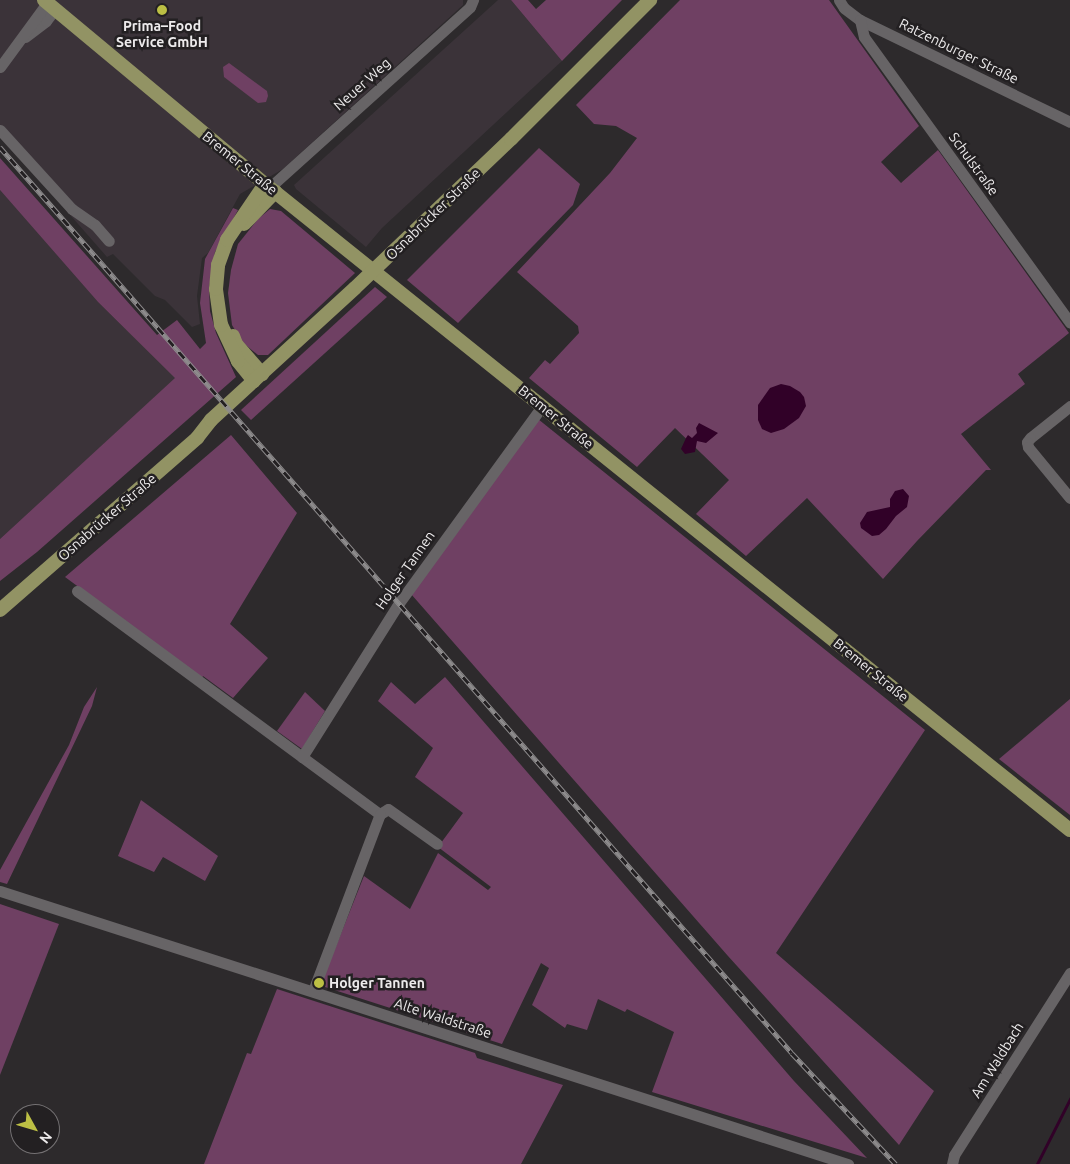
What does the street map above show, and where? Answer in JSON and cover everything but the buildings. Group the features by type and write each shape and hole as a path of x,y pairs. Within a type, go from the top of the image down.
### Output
{"main road":[{"name":"Osnabrücker Straße","path":"0,598 191,431 210,420 242,392 393,253 650,0"},
{"name":"Bremer Straße","path":"49,4 269,188 1070,830"},
{"path":"258,377 236,344 226,321 222,288 224,266 231,243 269,188"},
{"name":"Osnabrücker Straße","path":"0,610 197,438 210,420"}],"street":[{"name":"Neuer Weg","path":"269,188 470,7 473,0"},
{"name":"Ratzenburger Straße","path":"839,0 844,8 860,20 1070,122"},
{"path":"0,67 23,38 46,21 49,4"},
{"name":"Schulstraße","path":"860,20 864,37 1070,322"},
{"path":"0,130 72,209 95,225 109,241"},
{"name":"Holger Tannen","path":"302,757 399,604 542,406"},
{"path":"1070,406 1027,442 1028,447 1070,498"},
{"path":"77,592 380,814"},
{"path":"313,992 380,814 388,809 437,844"},
{"name":"Alte Waldstraße","path":"0,891 848,1164"},
{"name":"Am Waldbach","path":"952,1164 954,1155 1070,973"}],"shaded area":[{"path":"0,0 463,0 463,5 283,169 240,194 208,253 202,258 197,296 200,324 192,327 165,300 155,296 113,254 107,257 0,135"},
{"path":"498,0 511,0 562,61 382,228 366,247 296,189 294,185"},
{"path":"511,0 528,0 536,9 546,0 622,0 562,61"},
{"path":"680,0 829,0 919,126 881,162 901,183 938,150 1069,333 1018,374 1025,384 961,434 991,470 986,470 883,579 807,498 746,556 696,514 729,480 675,428 637,467 529,378 545,360 550,364 579,333 578,326 517,272 610,173 637,138 616,126 594,124 576,105"},
{"path":"229,63 267,91 266,102 258,103 224,77 223,67"},
{"path":"539,148 580,184 573,205 458,323 407,280"},
{"path":"0,158 157,335 177,320 200,349 206,343 200,303 205,259 233,208 238,210 215,252 209,288 210,311 216,333 236,377 37,552 0,581 0,539 175,378 98,302 0,190"},
{"path":"0,190 98,302 176,378 0,539"},
{"path":"270,209 281,211 355,273 268,355 258,355 242,342 232,325 228,293 231,270 238,244 258,219"},
{"path":"375,287 387,297 251,420 241,410"},
{"path":"781,384 790,386 800,392 804,397 806,406 799,418 784,429 771,433 762,429 758,420 758,405 770,388"},
{"path":"538,419 925,730 776,953 934,1091 899,1145 728,956 411,594"},
{"path":"699,423 718,433 706,443 697,441 695,452 685,454 681,449 688,435 692,438 697,433 696,428"},
{"path":"231,435 297,513 230,624 268,658 233,698 203,676 202,678 65,577"},
{"path":"903,489 909,496 907,507 896,516 886,529 879,535 872,536 861,528 860,523 867,512 890,507 890,499 895,491"},
{"path":"445,677 794,1081 867,1158 652,1092 674,1032 627,1009 625,1012 598,999 587,1030 567,1024 565,1028 532,1005 549,968 541,963 502,1044 325,987 322,981 364,876 410,909 438,853 488,890 491,887 438,847 463,813 415,777 433,748 378,701 391,682 415,704"},
{"path":"97,687 92,706 7,884 0,882 0,870 69,745 84,707"},
{"path":"305,692 325,711 302,749 277,731"},
{"path":"1070,699 1070,815 999,759"},
{"path":"141,800 218,856 205,881 163,857 154,872 118,856"},
{"path":"0,904 59,924 0,1075"},
{"path":"277,989 475,1053 477,1058 563,1085 521,1164 204,1164 247,1053 251,1054"}],"waterway":[{"path":"1037,1164 1070,1099"}],"railway":[{"path":"0,147 792,1053 896,1164"}],"place":[{"name":"Prima–Food Service GmbH","path":"162,10"},
{"name":"Holger Tannen","path":"319,983"}]}
